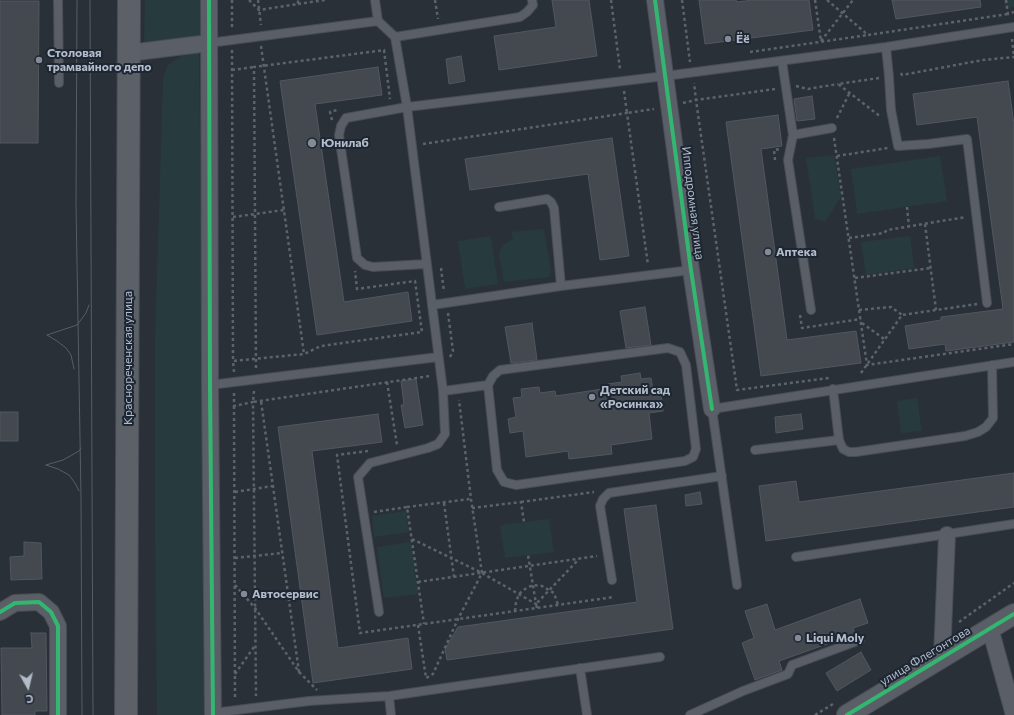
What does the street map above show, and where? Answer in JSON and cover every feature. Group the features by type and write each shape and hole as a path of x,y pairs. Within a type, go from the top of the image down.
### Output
{"main road":[{"name":"Краснореченская улица","path":"126,715 129,0"}],"street":[{"path":"209,0 213,714"},
{"name":"Ипподромная улица","path":"655,0 691,270 712,409"},
{"path":"129,53 209,43"},
{"path":"942,657 947,535"},
{"path":"0,612 15,603 39,602 51,612 58,626 58,715"},
{"name":"улица Флегонтова","path":"841,709 942,657 1014,614"},
{"path":"990,628 1014,715"}],"lane":[{"path":"58,0 59,83"},
{"path":"375,0 378,21 395,37 407,107 443,391 445,434 438,444 428,448 370,463 358,477 379,612"},
{"path":"395,37 520,17 533,5 532,0"},
{"path":"209,43 378,21"},
{"path":"426,264 373,268 365,265 357,258 339,135 341,126 346,118 407,107 622,81 664,70 782,61 886,47 1014,26"},
{"path":"886,47 891,110 898,146 967,139 987,303"},
{"path":"782,61 793,135 788,160 811,310"},
{"path":"793,135 832,128"},
{"path":"499,206 546,199 551,202 554,208 561,286"},
{"path":"432,304 691,270"},
{"path":"668,348 680,352 686,365 696,449 693,457 685,461 516,486 504,482 497,470 488,385 492,376 500,370 668,348"},
{"path":"210,385 438,357"},
{"path":"737,585 712,409 1014,362"},
{"path":"833,389 839,440 842,449 848,452 964,436 978,432 986,427 993,418 992,365"},
{"path":"443,391 488,385"},
{"path":"755,450 839,440"},
{"path":"612,580 600,506 603,499 609,493 722,476"},
{"path":"796,557 1014,524"},
{"path":"690,715 743,691 788,674 792,665 860,640"},
{"path":"213,714 326,700 389,696 660,657"},
{"path":"580,668 587,715"},
{"path":"389,696 390,715"}],"path":[{"path":"232,0 233,361"},
{"path":"249,0 259,10"},
{"path":"258,0 260,21"},
{"path":"259,10 298,2 326,0"},
{"path":"435,0 440,30"},
{"path":"611,0 627,113 657,108"},
{"path":"664,70 690,61 682,0"},
{"path":"815,0 821,41"},
{"path":"827,0 868,35"},
{"path":"821,41 843,14 852,0"},
{"path":"1006,0 1008,14"},
{"path":"744,52 896,31 1014,12"},
{"path":"896,31 902,75"},
{"path":"261,46 304,354"},
{"path":"232,70 397,48"},
{"path":"696,100 798,86 808,88 902,75 983,60 1014,58"},
{"path":"254,67 256,368"},
{"path":"620,69 628,68"},
{"path":"694,84 738,390 831,377"},
{"path":"838,84 894,126"},
{"path":"850,92 832,128 867,365"},
{"path":"837,156 898,146"},
{"path":"906,207 910,227"},
{"path":"233,217 284,210"},
{"path":"849,238 884,233 887,230 976,216"},
{"path":"925,224 936,310"},
{"path":"855,278 931,268"},
{"path":"859,310 891,307 902,315 987,303"},
{"path":"855,374 862,373 902,315"},
{"path":"861,323 884,339"},
{"path":"867,365 1014,344"},
{"path":"387,382 397,446"},
{"path":"418,624 426,678 433,674 458,619 482,573 472,508 458,389"},
{"path":"234,392 235,711"},
{"path":"261,401 299,672"},
{"path":"234,406 253,402 256,708"},
{"path":"374,450 337,456 360,633 614,597"},
{"path":"235,492 273,486"},
{"path":"472,508 602,491 609,493"},
{"path":"364,513 471,499"},
{"path":"444,502 454,577"},
{"path":"521,502 524,522"},
{"path":"407,507 424,624"},
{"path":"412,539 482,573 536,604"},
{"path":"235,558 282,553"},
{"path":"418,582 608,554"},
{"path":"528,555 537,608"},
{"path":"536,604 580,558"},
{"path":"943,633 1014,583"},
{"path":"235,585 254,608 299,672 326,700"},
{"path":"515,611 519,594 533,585 542,586 554,593 558,605"},
{"path":"235,674 255,646"},
{"path":"815,715 841,709"}],"green space":[{"path":"145,0 207,0 207,26 200,36 144,42"},
{"path":"1004,0 1014,0 1014,7 1005,8"},
{"path":"190,53 199,53 207,715 157,715 155,340 163,80 168,65 181,56"},
{"path":"834,155 841,197 825,222 815,218 806,158"},
{"path":"940,156 947,201 857,214 851,169"},
{"path":"544,229 551,271 549,277 504,282 499,254 503,245 513,239 511,232"},
{"path":"491,236 498,284 465,289 458,241"},
{"path":"910,236 914,268 866,275 861,242"},
{"path":"917,398 922,431 901,433 897,401"},
{"path":"406,511 409,532 374,537 372,516"},
{"path":"549,519 554,552 505,558 500,525"},
{"path":"411,542 418,594 384,598 377,547"}],"building":[{"path":"552,0 589,0 597,56 499,70 494,36 556,27"},
{"path":"699,0 736,0 737,2 753,0 809,0 813,30 705,44"},
{"path":"892,0 980,0 981,7 896,19"},
{"path":"0,1 39,1 38,143 0,143"},
{"path":"461,56 465,81 449,84 446,59"},
{"path":"378,67 382,95 315,104 344,302 408,292 412,321 317,335 280,81"},
{"path":"1008,81 1014,124 1014,342 946,351 945,344 909,349 905,326 941,320 941,317 1003,309 977,117 917,125 913,94"},
{"path":"812,96 815,119 797,121 794,99"},
{"path":"778,115 782,146 761,149 787,340 856,331 861,363 761,376 726,122"},
{"path":"612,138 629,256 600,260 588,174 470,190 465,159"},
{"path":"645,307 651,345 626,348 620,311"},
{"path":"532,323 537,360 511,363 505,327"},
{"path":"640,373 641,379 651,378 654,396 661,395 663,411 649,413 652,439 611,445 612,454 569,459 568,451 526,457 523,431 510,433 508,419 516,417 513,398 522,397 521,389 539,387 540,393 555,391 556,396 609,388 608,384 622,382 621,376"},
{"path":"416,379 423,425 405,428 401,405 404,405 401,381"},
{"path":"0,412 18,412 18,441 0,441"},
{"path":"378,414 382,442 312,451 338,648 408,638 412,669 313,683 278,427"},
{"path":"801,414 803,429 776,433 775,417"},
{"path":"1014,473 1014,507 766,541 759,486 796,481 799,502"},
{"path":"700,492 702,504 686,506 685,495"},
{"path":"656,505 673,629 447,660 445,649 458,627 637,602 624,509"},
{"path":"24,542 41,543 42,579 11,580 10,557 24,556"},
{"name":"Liqui Moly","path":"860,599 868,623 853,628 855,634 779,661 782,670 755,680 742,643 754,638 745,611 767,604 775,630"},
{"path":"31,633 46,633 47,711 35,711 35,715 2,715 1,648 32,648"},
{"path":"861,652 871,670 837,691 826,673"}],"tram line":[{"path":"77,0 76,205 81,496 82,715"},
{"path":"90,0 93,715"},
{"path":"47,335 77,325 86,313 89,305"},
{"path":"47,335 66,348 71,355 74,369"},
{"path":"46,465 63,460 79,451 81,448"},
{"path":"46,465 69,475 79,491"}],"cycle path":[{"path":"209,0 213,715"},
{"path":"655,0 691,270 712,409"},
{"path":"0,612 15,603 39,602 51,612 58,626 58,715"},
{"path":"847,715 1014,614"}],"place":[{"name":"Ёё","path":"728,39"},
{"name":"Столовая трамвайного депо","path":"39,60"},
{"name":"Юнилаб","path":"312,143"},
{"name":"Аптека","path":"768,252"},
{"name":"Детский сад «Росинка»","path":"592,397"},
{"name":"Автосервис","path":"244,594"},
{"name":"Liqui Moly","path":"798,638"}]}
